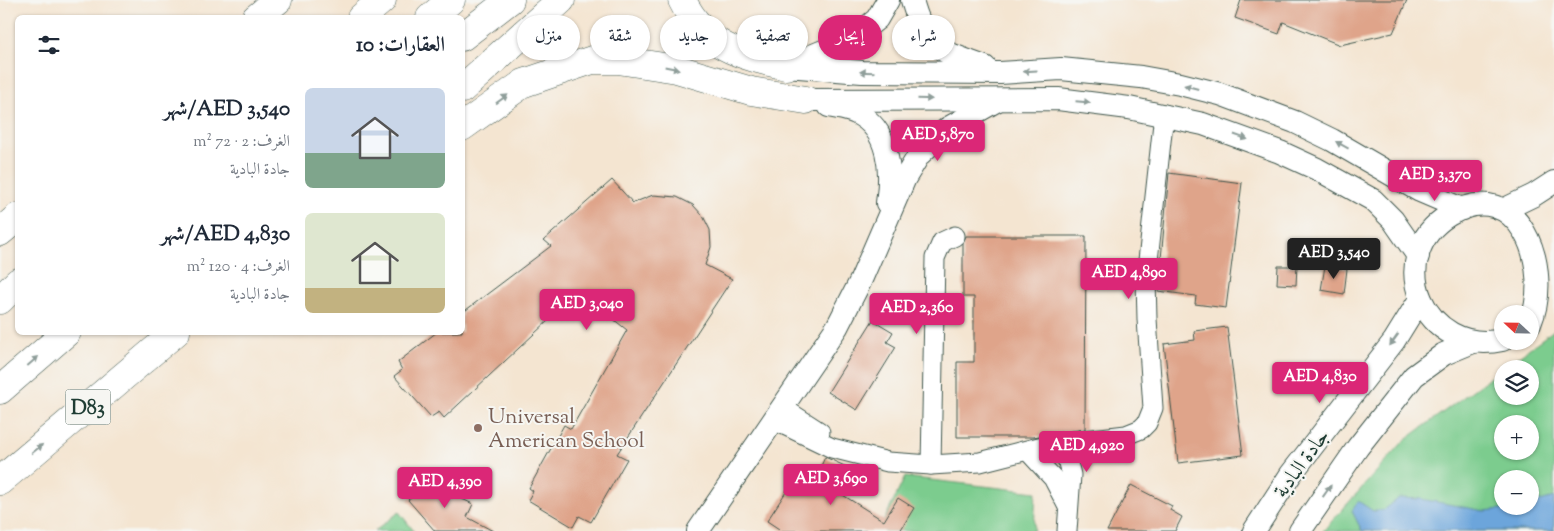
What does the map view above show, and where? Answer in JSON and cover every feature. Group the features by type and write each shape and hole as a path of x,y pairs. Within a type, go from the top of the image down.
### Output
{"highway":[{"path":"260,15 278,0"},
{"path":"280,15 294,0"},
{"path":"364,15 382,0"},
{"path":"434,15 451,0"},
{"path":"465,35 510,0"},
{"path":"465,86 561,0"},
{"path":"682,0 694,23 716,41 741,56 786,66"},
{"path":"465,125 524,83 592,60 618,60 677,69 751,91 806,100"},
{"path":"0,232 15,220"},
{"path":"0,300 15,285"},
{"path":"0,320 15,308"},
{"path":"0,390 64,335"},
{"name":"D83","path":"0,481 173,335"},
{"path":"150,355 180,335"}],"street":[{"path":"786,66 852,39 877,19 888,0"},
{"path":"912,0 917,20 933,45 955,56 1000,73"},
{"path":"786,66 862,72 1000,73 1060,69 1101,72 1157,80 1220,94 1295,122 1332,140 1412,186 1462,209"},
{"path":"806,100 999,99 1094,102 1164,114 1219,130 1280,152 1373,200 1393,220 1418,256"},
{"path":"698,531 837,327 857,290 912,166 928,145 948,128 999,99"},
{"path":"806,100 856,113 876,131 888,155 890,169 883,229"},
{"path":"778,414 828,447 888,462 932,465 980,462 1063,442 1134,432 1147,423 1151,416 1153,400 1146,279 1164,114"},
{"path":"1505,209 1534,196 1554,182"},
{"path":"1494,341 1473,342 1446,332 1426,312 1420,299 1416,271 1418,256 1426,238 1439,223 1462,209 1484,206 1505,209 1525,219 1541,235 1553,261 1550,292 1545,305 1539,313"},
{"path":"932,465 935,258 942,242 955,236"},
{"name":"جادة البادية","path":"1254,531 1291,474 1394,341 1420,299"},
{"name":"جادة البادية","path":"1300,531 1358,447 1414,376 1444,354 1473,342"},
{"path":"1063,442 1071,475 1067,531"},
{"path":"1028,451 1053,478 1069,508"}],"green space":[{"path":"1554,330 1554,531 1323,531 1404,441 1494,374 1494,405 1539,405 1539,360 1513,360 1527,350 1539,350 1539,341"},
{"path":"905,477 1036,492 1034,531 884,531 880,529"},
{"path":"399,512 414,531 375,531"}],"water":[{"path":"1554,497 1554,531 1362,531 1352,511 1358,501 1373,511 1384,510 1399,498 1421,499 1484,511 1494,510 1494,515 1539,515 1539,501"}],"building":[{"path":"1241,0 1407,0 1393,33 1340,45 1283,22 1279,34 1235,18"},
{"path":"1169,173 1242,183 1226,308 1195,304 1196,296 1158,291"},
{"name":"Universal American School","path":"612,180 633,203 653,195 677,197 693,205 703,216 710,230 711,247 705,265 732,279 617,454 627,459 591,522 579,516 573,527 528,500 533,491 529,488 564,425 571,429 627,330 579,292 444,418 439,412 431,417 394,376 402,370 398,362 433,335 465,335 465,311 551,246 544,240"},
{"path":"966,236 1086,236 1085,429 1033,437 957,437 957,362 974,362 974,297 963,297 963,243"},
{"path":"1278,266 1297,266 1296,285 1277,284"},
{"path":"1325,266 1347,269 1344,294 1321,290"},
{"path":"873,320 893,332 887,342 896,347 857,410 828,392"},
{"path":"1227,327 1243,455 1178,463 1164,344 1195,340 1194,331"},
{"path":"825,457 849,468 838,492 884,521 898,498 914,508 900,531 782,531 767,521 799,472 814,482"},
{"path":"444,480 462,499 473,504 467,517 493,531 435,531 408,500 429,481 435,488"},
{"path":"1131,485 1172,506 1170,510 1182,517 1175,531 1107,531"}],"place":[{"name":"Universal American School","path":"478,428"}]}
